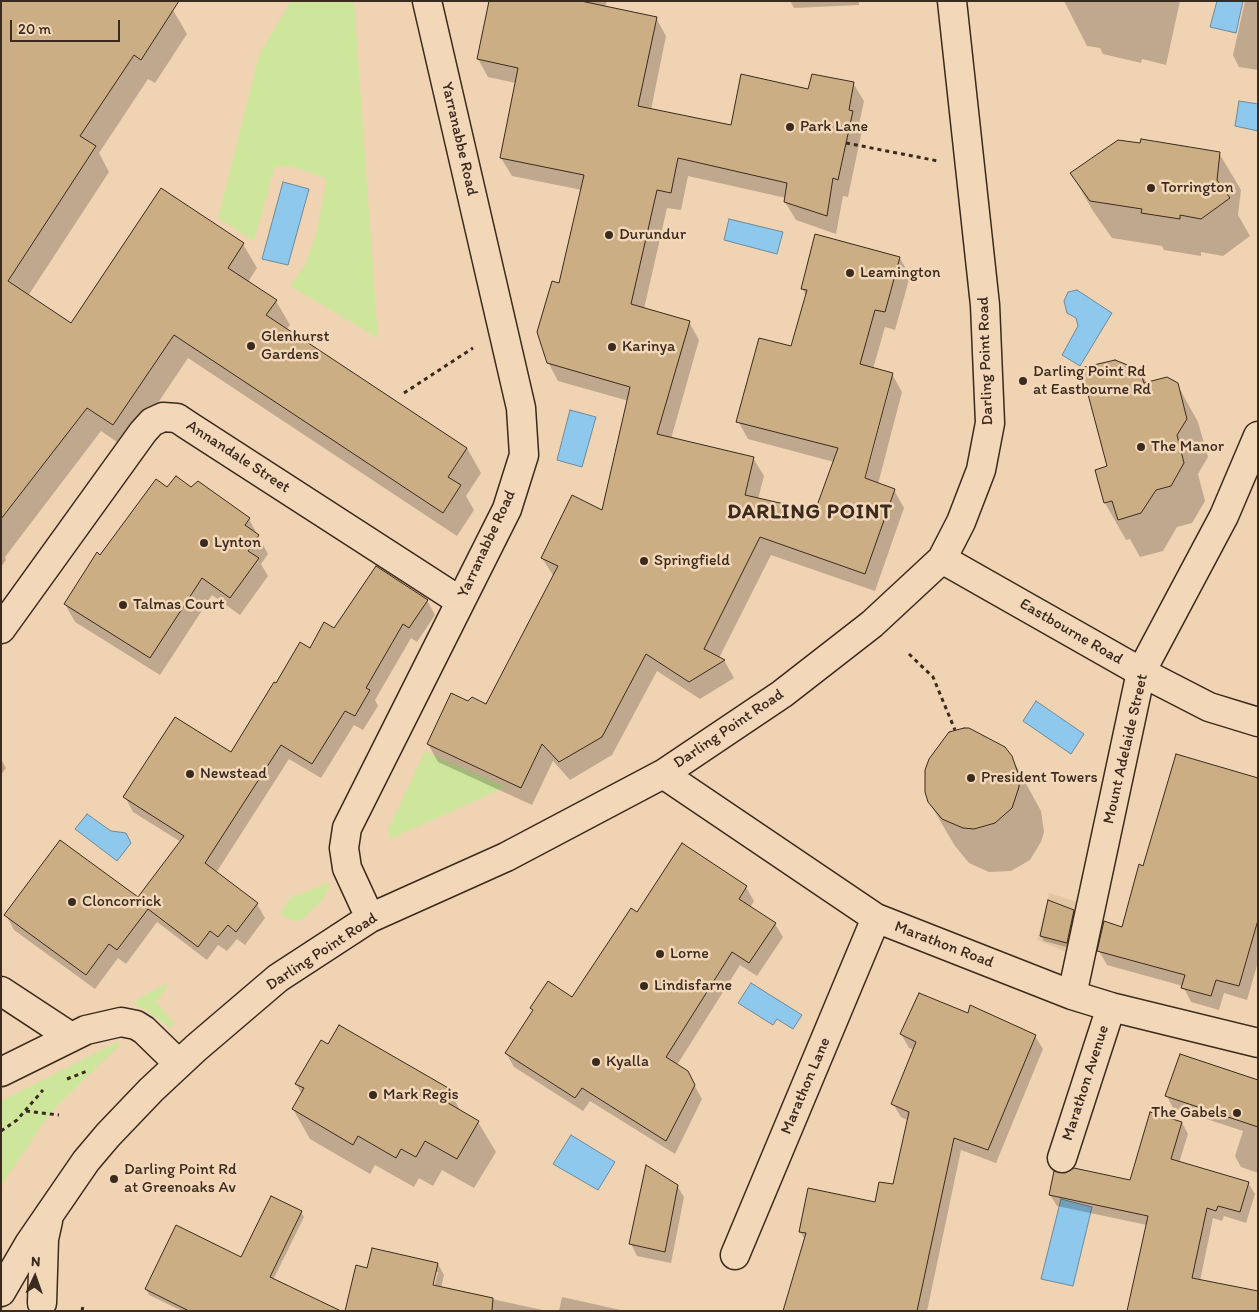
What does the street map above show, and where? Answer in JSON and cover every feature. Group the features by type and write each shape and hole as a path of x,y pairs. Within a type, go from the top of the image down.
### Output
{"street":[{"name":"Yarranabbe Road","path":"370,918 348,868 344,839 347,828 507,509 524,455 521,408 427,1"},
{"name":"Darling Point Road","path":"1,1292 29,1244 52,1210 108,1135 179,1064 278,978 370,918 506,857 663,774 782,694 872,624 942,559 961,522 981,470 990,423 985,305 952,1"},
{"name":"Annandale Street","path":"1,629 143,432 152,422 164,417 177,418 460,601"},
{"name":"Mount Adelaide Street","path":"1072,995 1141,672 1224,516 1258,436"},
{"name":"Eastbourne Road","path":"942,559 1141,672 1209,707 1258,722"},
{"name":"Marathon Road","path":"663,774 876,918 1072,995 1111,1007 1258,1043"},
{"name":"Marathon Lane","path":"735,1255 876,918"},
{"path":"1,991 71,1037"},
{"name":"Marathon Avenue","path":"1062,1158 1111,1007"},
{"path":"1,1072 71,1037 112,1023 136,1025 151,1035 179,1064"},
{"name":"Darling Point Road","path":"45,1307 44,1239 52,1210"},
{"name":"Darling Point Road","path":"1,1300 20,1294 36,1298 45,1307"}],"path":[{"path":"846,143 923,158"},
{"path":"404,393 481,344"},
{"path":"910,654 933,677 955,730"},
{"path":"62,1081 87,1071"},
{"path":"1,1131 26,1111 46,1087"},
{"path":"26,1111 59,1115"}],"shaded area":[{"path":"1049,893 1077,902 1066,952 1037,940"}],"green space":[{"path":"291,1 354,1 378,338 290,286 306,263 317,230 327,179 294,167 275,166 254,241 218,218 259,55"},
{"path":"425,751 506,787 390,839 388,830"},
{"path":"330,882 324,898 303,919 295,922 280,914 290,898"},
{"path":"166,984 168,986 156,1002 175,1024 169,1027 146,1010 135,1005 137,999"},
{"path":"117,1042 120,1045 46,1119 1,1186 1,1101"}],"water":[{"path":"1217,1 1243,1 1236,33 1210,27"},
{"path":"1239,101 1258,104 1258,131 1235,126"},
{"path":"283,182 309,189 288,265 262,259"},
{"path":"729,219 783,232 777,254 724,240"},
{"path":"1077,290 1112,313 1080,366 1062,355 1078,326 1076,318 1067,313 1064,301 1068,292"},
{"path":"570,410 596,417 582,467 557,460"},
{"path":"1036,701 1084,734 1071,754 1023,721"},
{"path":"87,814 111,831 126,833 131,843 117,861 75,829"},
{"path":"751,983 802,1015 793,1029 777,1019 773,1025 738,1003"},
{"path":"571,1135 615,1162 598,1190 553,1164"},
{"path":"1061,1199 1092,1207 1073,1286 1041,1279"}],"building":[{"path":"1,1 179,1 141,60 134,55 80,136 96,146 8,281 71,323 161,188 244,243 228,268 277,300 266,315 467,448 448,477 461,485 443,513 174,335 113,425 87,408 1,519"},
{"path":"489,1 581,1 657,17 638,106 731,125 741,74 808,89 812,74 854,82 849,110 853,111 838,180 833,178 827,216 784,202 787,183 678,158 671,193 657,190 631,304 690,321 657,434 754,457 745,495 815,511 838,448 736,422 759,338 791,346 807,290 801,289 815,234 900,257 885,312 875,310 860,364 893,373 865,478 895,489 865,574 760,537 704,649 725,660 689,682 646,654 602,737 559,762 542,744 521,788 427,744 451,693 468,701 472,697 486,704 558,566 541,558 572,495 602,510 630,387 547,363 537,332 552,281 559,283 584,175 500,158 518,68 477,59"},
{"name":"Torrington","path":"1141,139 1220,152 1217,180 1230,198 1201,219 1180,215 1180,219 1141,213 1142,209 1090,201 1070,173 1118,140 1140,143"},
{"name":"The Manor","path":"1115,360 1140,370 1144,383 1167,377 1178,383 1187,419 1177,435 1184,463 1171,486 1156,490 1141,513 1118,520 1112,501 1104,503 1095,470 1107,466 1081,368"},
{"path":"176,476 191,487 198,481 250,518 245,525 259,535 248,551 259,558 230,598 202,578 150,658 64,604 97,552 100,555 156,479 167,487"},
{"path":"376,566 428,600 409,628 403,624 366,688 370,690 355,716 345,711 312,764 281,745 205,863 258,903 236,932 228,925 218,937 210,931 198,947 148,909 117,950 109,944 86,975 4,915 60,840 138,897 184,836 123,797 175,717 231,752 300,642 310,648 324,622 334,628"},
{"name":"President Towers","path":"969,728 1005,747 1012,756 1019,776 1019,787 1012,808 995,823 974,829 963,828 942,819 928,802 925,792 925,770 929,759 949,732"},
{"path":"1176,754 1258,778 1258,920 1239,986 1216,980 1211,996 1181,988 1185,975 1097,951 1104,921 1122,927 1139,864 1143,866"},
{"path":"682,843 747,886 739,899 776,923 749,963 732,952 666,1057 688,1071 695,1085 666,1141 582,1088 575,1098 505,1053 533,1010 530,1008 548,981 572,997 631,908 637,912"},
{"path":"1048,900 1074,910 1067,943 1040,936"},
{"path":"919,993 968,1013 970,1005 1036,1035 988,1150 954,1138 917,1311 783,1311 806,1233 799,1232 808,1188 875,1202 879,1182 893,1184 909,1112 891,1104 916,1042 900,1034"},
{"name":"Mark Regis","path":"339,1025 450,1089 443,1100 479,1121 457,1159 425,1141 416,1157 401,1149 396,1158 358,1136 353,1145 292,1109 304,1088 295,1084 321,1040 328,1044"},
{"name":"The Gabels","path":"1180,1054 1258,1080 1258,1127 1165,1096"},
{"path":"1150,1112 1182,1122 1171,1159 1249,1182 1240,1212 1218,1206 1216,1211 1207,1208 1192,1278 1258,1291 1258,1311 1127,1311 1148,1216 1049,1195 1054,1171 1065,1173 1074,1168 1130,1180"},
{"path":"646,1165 678,1185 665,1252 629,1244"},
{"path":"271,1196 302,1211 270,1277 341,1311 189,1311 145,1289 176,1225 241,1257"},
{"path":"372,1248 438,1263 433,1285 493,1298 492,1311 345,1311 356,1265 367,1268"}],"place":[{"name":"Park Lane","path":"790,127"},
{"name":"Torrington","path":"1151,188"},
{"name":"Durundur","path":"609,235"},
{"name":"Leamington","path":"850,273"},
{"name":"Glenhurst Gardens","path":"251,346"},
{"name":"Karinya","path":"612,347"},
{"name":"Darling Point Rd at Eastbourne Rd","path":"1023,381"},
{"name":"The Manor","path":"1141,447"},
{"name":"Lynton","path":"204,543"},
{"name":"Springfield","path":"644,561"},
{"name":"Talmas Court","path":"123,605"},
{"name":"Newstead","path":"190,774"},
{"name":"President Towers","path":"971,778"},
{"name":"Cloncorrick","path":"72,902"},
{"name":"Lorne","path":"660,954"},
{"name":"Lindisfarne","path":"644,986"},
{"name":"Kyalla","path":"596,1062"},
{"name":"Mark Regis","path":"373,1095"},
{"name":"The Gabels","path":"1237,1113"},
{"name":"Darling Point Rd at Greenoaks Av","path":"114,1179"}],"district":[{"name":"DARLING POINT","path":"810,513"}]}
